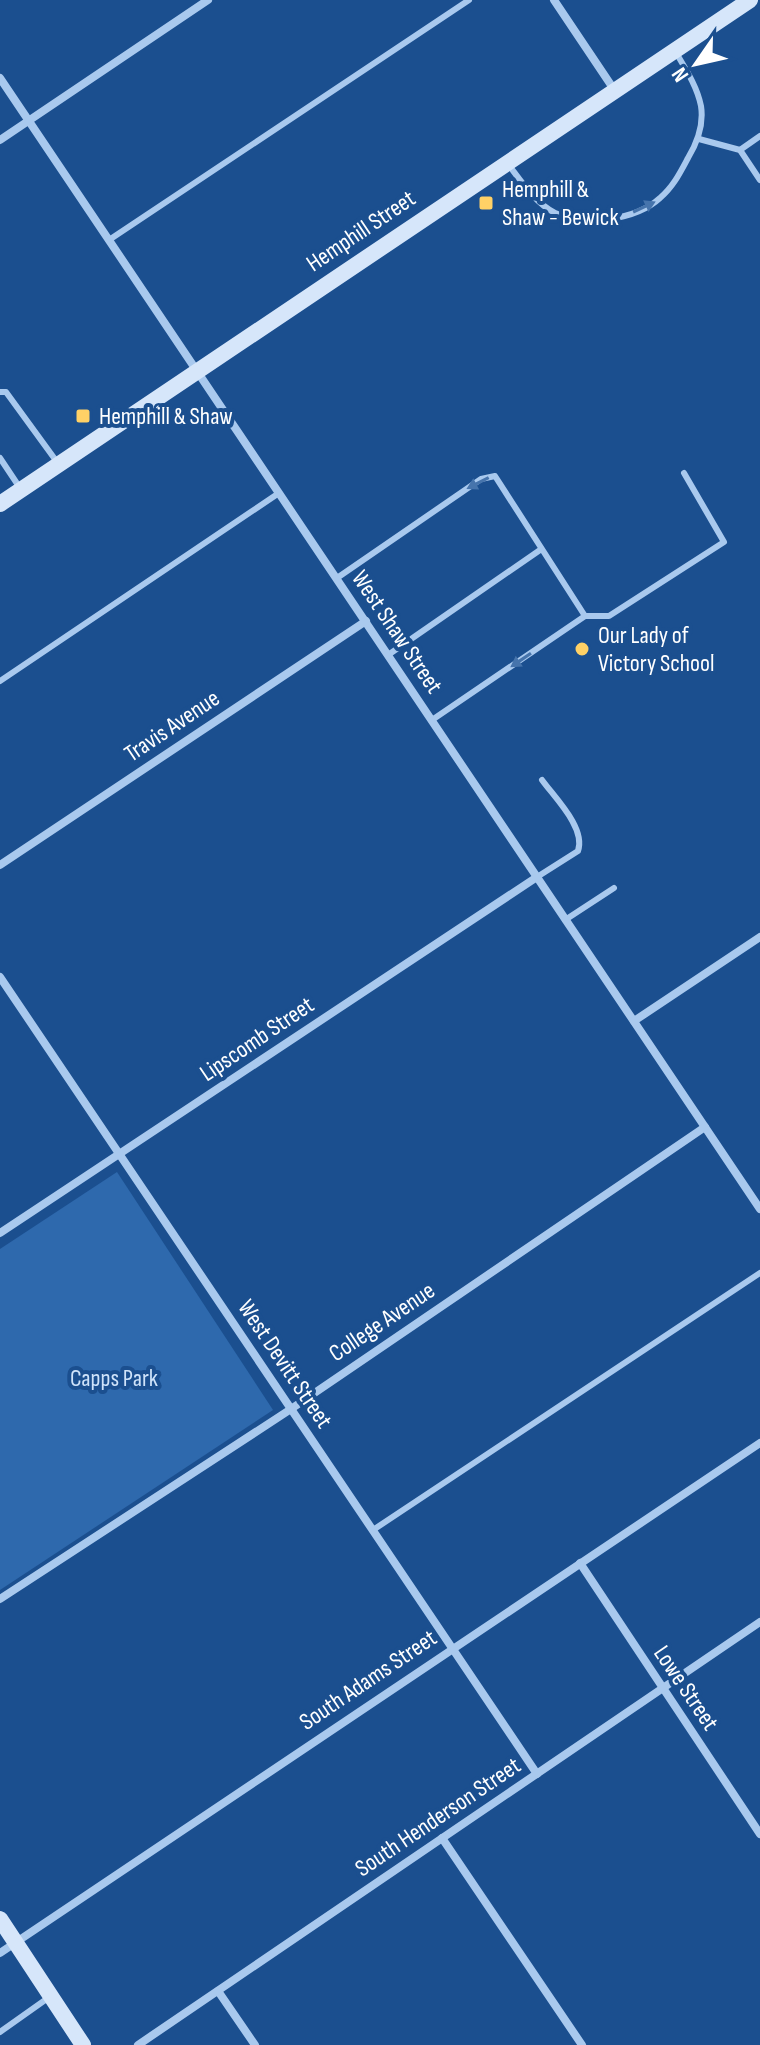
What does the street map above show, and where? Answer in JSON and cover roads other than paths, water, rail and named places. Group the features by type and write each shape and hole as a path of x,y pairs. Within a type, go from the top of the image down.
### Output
{"main road":[{"name":"Hemphill Street","path":"0,504 750,0"},
{"path":"0,1919 83,2045"}],"street":[{"path":"0,140 208,0"},
{"path":"554,0 615,91"},
{"name":"West Shaw Street","path":"0,78 760,1209"},
{"name":"Travis Avenue","path":"0,865 366,621"},
{"name":"Lipscomb Street","path":"0,1233 537,877"},
{"path":"634,1021 760,937"},
{"name":"West Devitt Street","path":"0,977 537,1774"},
{"name":"College Avenue","path":"0,1599 291,1409 705,1127"},
{"name":"South Adams Street","path":"0,1953 760,1443"},
{"name":"Lowe Street","path":"580,1563 760,1834"},
{"name":"South Henderson Street","path":"138,2045 760,1622"},
{"path":"442,1838 582,2045"},
{"path":"218,1991 255,2045"}],"lane":[{"path":"109,240 469,0"},
{"path":"507,162 529,191 555,213 591,220 624,217 658,201 673,185 699,139 702,108 694,84 675,51"},
{"path":"740,150 760,136"},
{"path":"699,139 740,150 760,180"},
{"path":"0,392 6,392 59,464"},
{"path":"0,458 21,489"},
{"path":"432,720 585,616 609,616 724,542 684,473"},
{"path":"337,578 481,479 495,476 585,616"},
{"path":"0,681 279,493"},
{"path":"388,655 540,550"},
{"path":"537,877 578,851 580,845 579,834 542,780"},
{"path":"565,920 614,888"},
{"path":"373,1530 760,1273"},
{"path":"0,2032 51,1996"}],"place":[{"name":"Hemphill & Shaw - Bewick","path":"486,203"},
{"name":"Hemphill & Shaw","path":"83,416"},
{"name":"Our Lady of Victory School","path":"582,649"}],"park label":[{"name":"Capps Park","path":"114,1378"}]}
